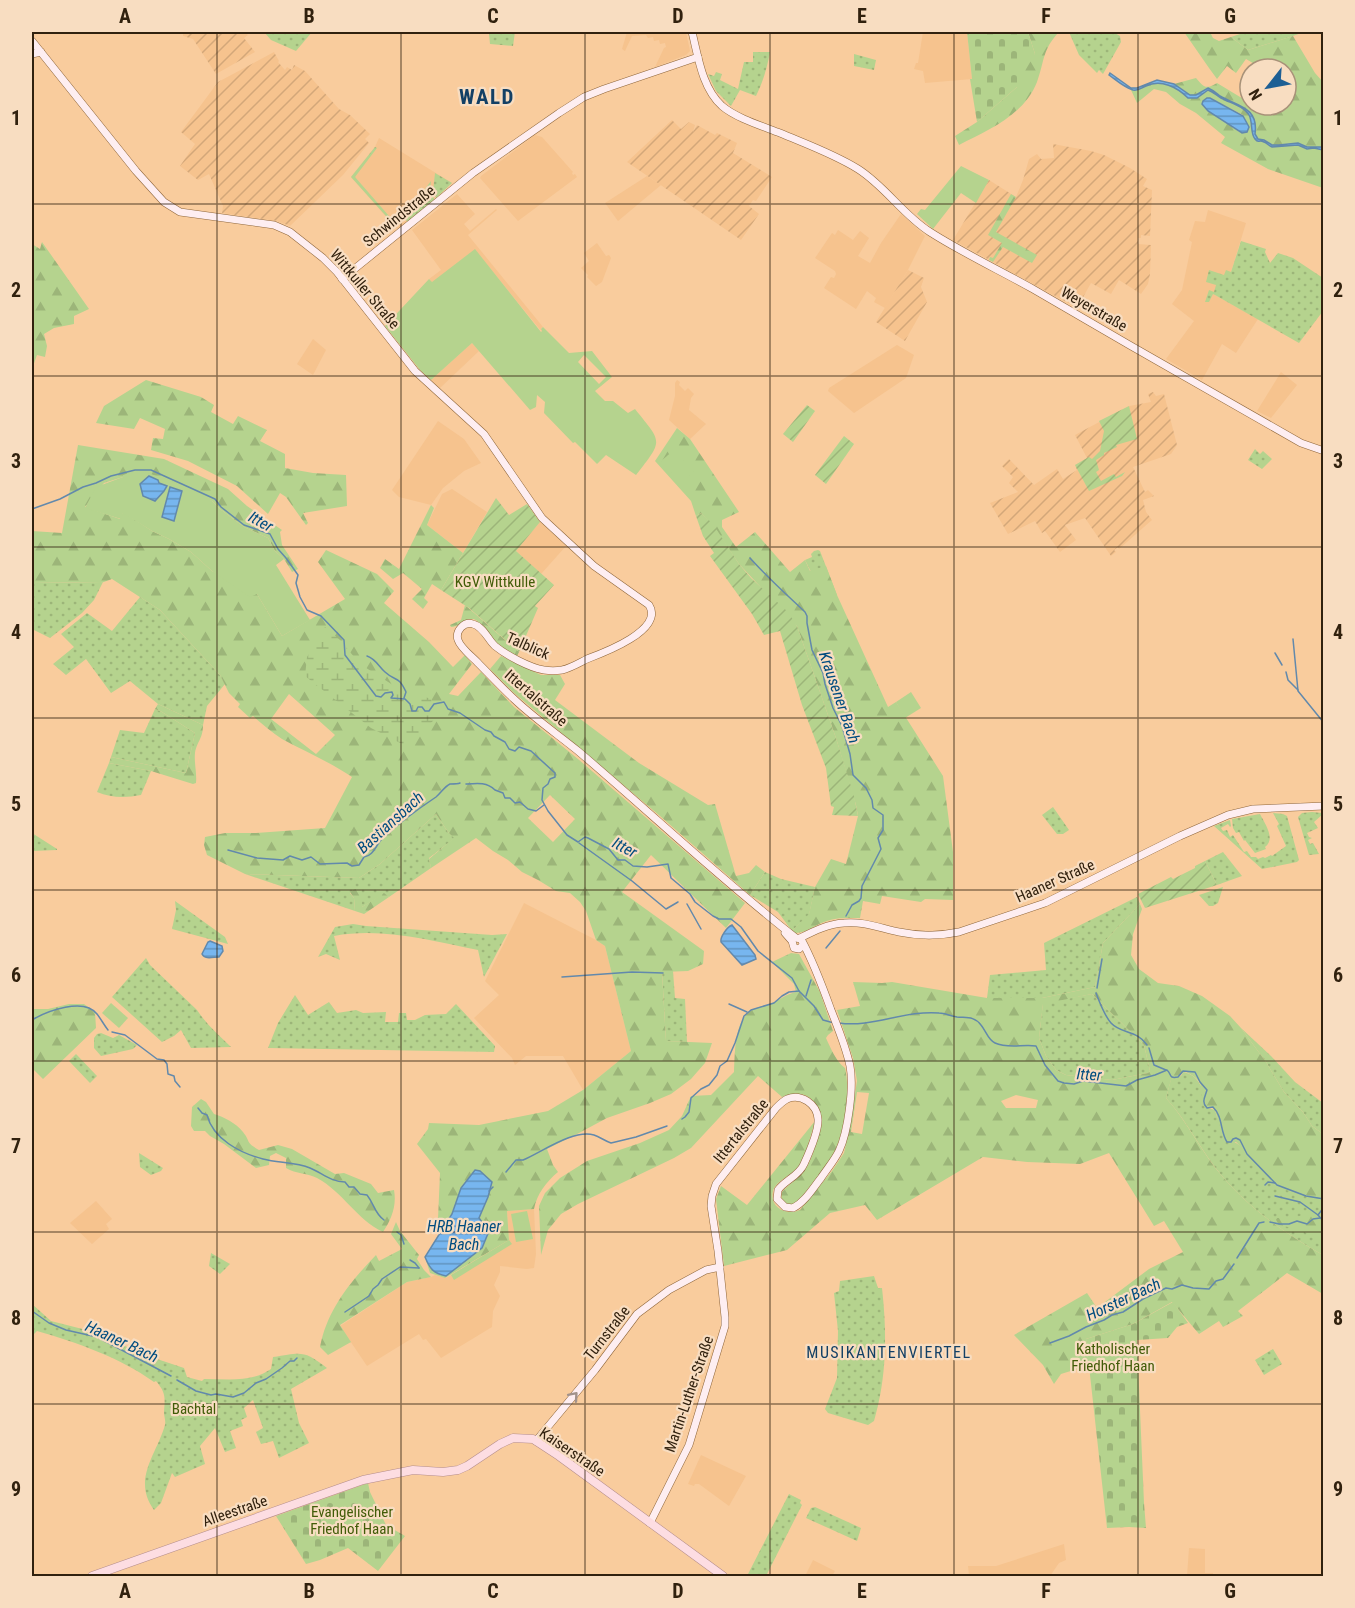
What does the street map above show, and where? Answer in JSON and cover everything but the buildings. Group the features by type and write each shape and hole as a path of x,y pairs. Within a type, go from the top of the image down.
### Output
{"main road":[{"name":"Weyerstraße","path":"692,32 709,88 726,109 756,124 812,146 862,172 917,223 946,242 1301,442 1323,451"},
{"name":"Wittkuller Straße","path":"32,41 136,171 169,206 180,213 274,225 282,228 323,258 415,371 484,434 542,518 594,566 645,601 652,609"},
{"path":"32,54 41,52"},
{"name":"Schwindstraße","path":"342,279 473,173 584,97 698,57"},
{"name":"Talblick","path":"458,635 462,626 473,623 482,630 494,646 508,655 538,669 562,670 636,636 651,617 652,609"},
{"name":"Ittertalstraße","path":"458,635 460,644 515,700 799,942 819,978 846,1050 851,1075 847,1121 840,1150 819,1181 799,1204 791,1208 781,1205 777,1199 778,1190 801,1169 818,1122 814,1108 802,1098 788,1099 781,1103 716,1184 711,1206 720,1266"},
{"name":"Haaner Straße","path":"799,942 823,927 853,922 910,934 959,932 1045,903 1180,836 1228,815 1253,809 1323,806"},
{"name":"Turnstraße","path":"536,1441 596,1370 637,1314 669,1290 706,1270 720,1266"},
{"name":"Martin-Luther-Straße","path":"650,1523 689,1445 724,1332 725,1317 720,1266"},
{"name":"Kaiserstraße","path":"387,1474 413,1470 449,1472 459,1470 513,1438 536,1441 723,1576"},
{"name":"Alleestraße","path":"92,1576 329,1491 387,1474"}],"shaded area":[{"path":"183,32 245,32 248,35 244,38 255,52 216,74 193,39 183,36"},
{"path":"627,32 686,32 690,51 686,55 655,67 666,47 665,43 660,44 659,40 654,41 653,37 648,38 646,35 632,36 625,51 622,49"},
{"path":"923,32 967,32 972,79 925,83 923,71 914,69 918,63"},
{"path":"274,52 278,62 285,70 287,67 292,70 294,65 305,71 339,109 350,115 370,134 365,139 369,143 343,175 290,226 277,221 222,213 223,206 209,174 198,180 180,166 195,144 181,132 218,82"},
{"path":"672,120 681,129 689,122 695,125 693,132 697,125 737,143 733,153 772,177 756,201 753,200 749,206 759,214 741,240 627,162"},
{"path":"535,135 542,137 577,177 518,221 480,178"},
{"path":"379,138 452,183 398,230 351,177 375,147"},
{"path":"1053,144 1104,155 1147,179 1143,186 1152,190 1150,236 1141,235 1141,238 1138,238 1138,244 1151,245 1150,274 1148,284 1141,294 1119,280 1111,294 1091,283 1077,308 953,240 989,180 1016,197 1029,159 1037,154 1041,159 1054,158"},
{"path":"647,176 661,185 618,221 605,203"},
{"path":"457,194 475,214 464,224 470,231 497,210 468,235 543,327 542,332 475,250 432,283 429,279 441,270 412,230"},
{"path":"1208,210 1246,223 1231,272 1215,295 1258,319 1236,353 1222,344 1202,380 1166,359 1194,321 1172,304 1182,290 1192,242 1189,240 1195,221 1205,222"},
{"path":"901,214 925,236 885,308 874,302 876,298 867,291 856,309 824,288 831,277 834,278 836,274 815,258 832,233 835,235 838,230 853,240 860,231 869,238 858,256 870,263"},
{"path":"597,243 606,256 609,255 611,258 602,282 596,286 581,268 589,261 584,253"},
{"path":"908,270 924,278 921,287 927,302 905,341 876,322"},
{"path":"313,339 326,350 313,375 297,364"},
{"path":"472,343 479,351 440,388 431,380"},
{"path":"897,345 914,355 906,378 854,413 828,391 829,388"},
{"path":"1281,372 1297,385 1271,418 1257,411"},
{"path":"677,380 685,391 688,388 694,394 689,410 706,424 690,439 669,420"},
{"path":"1153,392 1156,396 1164,394 1177,445 1171,454 1133,467 1145,492 1148,490 1154,496 1143,500 1146,512 1152,520 1119,549 1118,547 1114,550 1116,552 1111,556 1085,518 1065,525 1076,540 1060,552 1045,531 1042,533 1035,521 1008,534 990,503 1018,492 1009,483 1013,477 1002,466 1009,459 1034,485 1057,469 1063,479 1077,470 1075,465 1087,458 1075,435 1129,406 1151,402 1148,394"},
{"path":"438,421 464,439 481,463 464,471 443,488 431,505 399,497 392,490"},
{"path":"452,489 487,512 463,553 427,525 442,494"},
{"path":"540,522 566,546 541,574 516,551"},
{"path":"524,903 605,946 631,1051 583,1090 563,1056 526,1056 515,1065 512,1058 474,1018 499,995 485,981"},
{"path":"96,1201 112,1219 106,1224 109,1229 92,1244 70,1223"},
{"path":"534,1209 536,1254 534,1268 500,1266 500,1272 494,1285 500,1296 493,1311 492,1327 441,1358 419,1334 367,1366 340,1326 407,1282 435,1275 446,1278 509,1240 507,1211"},
{"path":"701,1455 746,1476 729,1506 699,1484 694,1486 688,1484"},
{"path":"1064,1544 1066,1560 1059,1563 1050,1576 969,1576 968,1566 996,1566"},
{"path":"1189,1548 1205,1549 1205,1573 1213,1573 1213,1576 1187,1576"},
{"path":"813,1560 835,1571 832,1576 805,1576"}],"green space":[{"path":"264,32 312,32 296,51 271,40"},
{"path":"515,32 513,46 490,44 489,34"},
{"path":"967,32 1028,32 1035,54 1031,60 1021,63 1024,86 1017,87 977,122 970,79 972,79"},
{"path":"1028,32 1059,32 1047,50 1031,94 1024,104 1004,120 959,145 955,136 977,122 1017,87 1021,62 1035,54"},
{"path":"1069,32 1113,32 1120,36 1121,42 1103,74 1099,70 1097,73 1079,55"},
{"path":"1184,32 1210,32 1213,38 1219,41 1231,37 1248,50 1293,36 1323,82 1323,188 1268,169 1221,143 1225,137 1166,92 1154,89 1137,103 1131,90 1160,83 1183,93 1185,91 1174,84 1196,78 1205,86 1217,83 1238,96 1238,112 1210,98 1203,106 1241,133 1243,117 1298,117 1298,57 1238,57 1236,73 1227,66 1217,79"},
{"path":"1246,32 1304,32 1248,50 1231,37"},
{"path":"753,52 770,52 761,85 756,96 740,90 731,106 716,91 708,74 714,76 716,72 722,74 720,80 738,89 744,62 753,62"},
{"path":"854,54 876,60 874,70 854,66"},
{"path":"375,147 377,148 355,177 396,224 394,225 351,177"},
{"path":"961,166 989,180 976,203 961,193 933,229 917,214 921,209 925,210"},
{"path":"435,173 452,183 436,198 433,192"},
{"path":"431,181 430,192 435,200 408,223 404,217"},
{"path":"1011,194 1016,197 996,232 1037,255 1032,263 1003,247 993,262 989,260 990,257 993,258 1002,243 988,235"},
{"path":"1241,241 1266,249 1270,263 1278,253 1293,258 1323,278 1323,311 1299,343 1213,294 1209,302 1205,302 1209,290 1214,292 1216,285 1206,282 1209,270 1224,275 1226,270 1231,272"},
{"path":"42,242 89,309 74,316 74,324 54,328 44,334 47,346 45,357 37,355 32,369 32,244 40,249"},
{"path":"475,249 541,332 543,327 569,353 592,351 612,377 595,391 605,401 613,401 628,413 635,409 655,435 655,447 636,475 606,455 597,464 544,413 545,402 537,395 536,407 530,410 472,343 431,380 420,370 385,326 429,279 432,282","holes":["584,355 606,377 599,384 578,362"]},
{"path":"146,380 201,397 214,405 211,412 233,424 238,416 267,430 260,441 285,454 285,468 346,475 347,506 303,513 308,523 306,525 286,497 280,493 268,514 237,486 188,461 151,450 153,438 163,439 165,429 140,418 134,429 96,423 104,406"},
{"path":"807,405 815,411 793,442 783,434"},
{"path":"1129,406 1137,439 1116,445 1117,447 1096,460 1099,470 1096,472 1101,481 1114,474 1116,477 1125,472 1122,476 1089,491 1075,465 1089,457 1092,459 1100,451 1104,431 1099,421"},
{"path":"677,428 690,439 739,512 722,520 722,527 736,547 755,532 790,572 805,560 810,571 826,566 888,707 896,702 943,776 953,852 953,900 925,899 921,902 882,896 880,904 863,901 860,918 833,919 804,931 796,933 792,931 809,914 815,887 831,859 846,864 858,816 856,805 836,738 797,626 739,564 712,524 701,513 696,516 691,501 655,461"},
{"path":"844,436 854,444 826,484 815,475"},
{"path":"78,445 164,459 228,489 247,506 282,530 280,532 282,545 298,569 292,572 268,538 244,527 212,501 123,477 104,483 85,507 120,519 123,512 191,552 212,571 257,594 282,636 345,599 318,562 326,550 377,574 394,591 384,603 429,642 453,667 465,655 472,664 449,694 458,696 481,672 514,707 745,903 726,928 651,855 622,892 704,951 703,964 688,971 662,972 666,1041 712,1043 705,1063 691,1079 671,1094 607,1118 547,1149 558,1172 537,1198 534,1209 507,1211 509,1240 445,1278 430,1273 425,1257 442,1230 438,1219 440,1173 417,1144 428,1129 429,1123 479,1125 548,1111 583,1090 631,1051 605,946 596,940 586,911 570,893 556,891 522,872 476,838 431,868 429,859 454,838 436,814 380,864 359,878 245,874 207,855 204,845 205,837 225,833 325,828 352,777 282,739 253,716 250,718 238,707 240,704 229,693 220,675 160,610 112,579 101,583 32,582 32,531 62,533","holes":["289,694 335,735 316,754 271,719","550,795 575,819 553,842 528,818"]},
{"path":"1255,449 1260,454 1263,451 1272,459 1262,469 1248,460"},
{"path":"674,450 694,472 681,483 661,461"},
{"path":"135,471 148,473 185,486 212,501 244,527 268,538 275,551 284,559 276,565 310,620 282,636 257,594 250,597 212,571 191,552 123,513 121,519 85,508 96,487"},
{"name":"KGV Wittkulle","path":"496,498 509,515 527,504 540,522 516,551 554,585 535,606 538,608 519,652 469,608 441,590"},
{"path":"431,505 434,508 427,525 463,553 441,590 432,584 424,598 428,602 423,609 412,599 422,589 403,573 393,579 380,568 385,559 399,569"},
{"path":"701,513 713,524 739,564 788,612 797,626 836,738 858,816 832,815 834,807 831,806 826,768 802,705 780,631 764,635 752,614 710,556 714,553 703,536 696,516"},
{"path":"818,550 837,595 825,600 805,560 812,557 811,554"},
{"path":"32,582 103,582 94,600 82,613 50,638 32,629"},
{"path":"140,597 160,610 220,675 225,684 207,706 203,725 158,704 130,681 111,693 86,659 66,675 53,664 74,647 61,634 87,613 112,631"},
{"path":"465,605 519,652 517,656 507,651 475,620 470,619 451,627 450,625 461,620"},
{"path":"325,627 340,640 360,664 396,687 431,699 434,720 406,746 371,728 305,676 307,657"},
{"path":"501,656 541,675 560,675 565,684 555,700 639,763 708,805 715,804 736,876 749,873 756,865 765,872 750,895 514,693 490,669"},
{"path":"911,692 921,708 905,718 896,702"},
{"path":"158,704 203,725 195,753 196,783 109,763 111,757 186,773 195,733 155,709"},
{"path":"155,709 195,733 186,773 111,757 120,730 144,733"},
{"path":"109,763 151,771 141,795 119,797 97,792"},
{"path":"1053,807 1069,830 1063,834 1057,834 1042,815"},
{"path":"1273,813 1287,816 1299,860 1297,862 1262,869 1214,826 1230,820 1231,826 1228,824 1221,828 1223,831 1227,830 1230,837 1233,835 1244,852 1247,851 1251,857 1265,858 1286,846"},
{"path":"1302,813 1323,814 1314,822 1318,828 1307,833 1312,838 1308,840 1310,844 1313,843 1319,854 1309,855 1298,817"},
{"path":"436,814 455,838 429,858 431,868 389,897 384,894 362,907 355,889 350,893 354,898 355,911 245,874 359,878 380,864"},
{"path":"1260,814 1270,840 1266,849 1255,853 1239,832 1236,833 1232,819"},
{"path":"32,833 57,849 57,850 32,851"},
{"path":"1223,852 1242,876 1217,885 1205,861"},
{"path":"1205,861 1217,885 1145,908 1138,894 1171,877 1173,879"},
{"path":"765,872 781,879 815,887 809,915 792,931 778,912 750,895"},
{"path":"1223,887 1218,903 1213,906 1209,906 1199,895"},
{"path":"361,888 362,907 384,893 389,897 364,914 355,911 354,898 350,892"},
{"path":"1137,897 1140,904 1103,943 1095,987 1042,998 987,998 990,975 1046,970 1044,943"},
{"path":"175,901 225,937 228,944 172,929 176,910"},
{"path":"1140,904 1142,909 1133,934 1131,955 1139,969 1158,983 1179,986 1202,996 1230,1016 1266,1062 1284,1092 1303,1112 1312,1126 1323,1134 1323,1200 1286,1190 1277,1184 1236,1142 1224,1140 1215,1110 1203,1105 1201,1086 1197,1079 1186,1072 1182,1073 1177,1080 1171,1080 1166,1098 1222,1176 1269,1220 1323,1255 1323,1294 1287,1273 1238,1311 1243,1316 1223,1327 1219,1321 1199,1334 1172,1302 1133,1324 1086,1339 1090,1365 1061,1374 1054,1384 1043,1365 1014,1335 1087,1293 1097,1308 1149,1269 1183,1252 1164,1221 1154,1226 1109,1153 1080,1164 1027,1162 983,1157 877,1220 865,1205 830,1213 787,1250 724,1266 716,1199 721,1186 747,1205 815,1121 800,1166 773,1191 772,1197 776,1206 784,1211 795,1212 800,1210 844,1153 857,1081 853,1058 837,1010 860,1006 853,982 892,982 987,998 1042,998 1095,987 1103,943","holes":["1092,994 1144,1045 1150,1071 1148,1073 1112,1080 1066,1075 1056,1070 1046,1056 1039,1038 1043,1004","857,1092 869,1093 862,1134 851,1132","1016,1095 1038,1100 1036,1108 1006,1108 1001,1101"]},
{"path":"353,924 492,935 507,934 484,977 478,950 407,936 371,933 334,936 340,960 326,954 318,957 335,927"},
{"path":"791,953 799,954 820,992 833,1031 826,1038 836,1058 845,1068 847,1078 845,1113 837,1146 828,1164 802,1197 793,1204 787,1204 782,1199 782,1192 803,1173 810,1161 822,1125 820,1112 807,1096 793,1094 782,1097 758,1076 691,1148 561,1214 548,1230 541,1255 539,1206 545,1193 560,1178 587,1161 640,1143 669,1130 682,1116 691,1096 711,1095 734,1072 735,1047 739,1029 746,1015 754,1009 796,992 794,984 772,962"},
{"path":"146,958 150,965 197,1010 231,1047 191,1048 181,1030 162,1042 112,997"},
{"path":"662,971 673,971 675,998 685,999 687,1042 666,1041"},
{"path":"1092,994 1144,1045 1150,1071 1148,1073 1112,1080 1066,1075 1056,1070 1046,1056 1039,1038 1043,1003"},
{"path":"295,995 308,1015 329,1002 337,1013 356,1010 363,1013 386,1012 385,1022 398,1022 399,1013 406,1013 407,1020 415,1020 425,1015 446,1014 456,1004 495,1046 494,1052 268,1048 278,1023"},
{"path":"111,1003 128,1018 119,1028 102,1013"},
{"path":"69,1004 84,1004 95,1012 96,1028 43,1079 32,1068 32,1009 48,1009"},
{"path":"1241,1028 1295,1082 1323,1103 1323,1134 1312,1126 1303,1112 1284,1092"},
{"path":"101,1033 113,1038 119,1035 137,1045 133,1049 101,1056 94,1048 94,1038"},
{"path":"76,1054 97,1076 90,1083 69,1061"},
{"path":"1183,1072 1198,1081 1208,1108 1215,1110 1233,1141 1323,1200 1323,1255 1257,1210 1214,1166 1166,1098 1171,1079 1181,1076"},
{"path":"201,1099 206,1102 214,1114 237,1126 250,1143 259,1150 278,1145 292,1149 335,1174 344,1173 371,1184 378,1193 394,1190 393,1212 383,1232 365,1220 326,1184 313,1176 286,1168 286,1158 276,1153 270,1156 269,1165 256,1168 205,1131 194,1131 191,1126 192,1107"},
{"path":"139,1153 163,1168 161,1171 151,1175 140,1167"},
{"path":"1323,1209 1322,1247 1303,1232 1279,1225 1275,1218 1293,1218"},
{"path":"527,1211 533,1239 516,1242 511,1214"},
{"path":"396,1222 400,1231 419,1255 417,1259 424,1270 431,1277 407,1282 340,1325 351,1342 328,1355 320,1347 328,1321 341,1297 376,1255 379,1261 402,1249 391,1234"},
{"path":"509,1240 512,1244 454,1280 451,1275"},
{"path":"211,1253 230,1264 220,1274 209,1266"},
{"path":"874,1276 878,1288 882,1288 885,1355 874,1421 868,1425 828,1413 825,1409 837,1378 838,1331 834,1293 839,1291 840,1281"},
{"name":"Katholischer Friedhof Haan","path":"1173,1302 1188,1323 1177,1327 1168,1338 1137,1340 1146,1528 1107,1528 1086,1339 1133,1324"},
{"name":"Bachtal","path":"32,1304 51,1321 102,1334 127,1347 184,1368 187,1377 202,1381 204,1379 247,1378 271,1369 273,1357 307,1355 327,1368 291,1389 299,1423 309,1443 279,1458 273,1441 261,1444 256,1432 263,1428 253,1400 244,1408 247,1417 241,1420 243,1426 230,1431 236,1448 225,1452 215,1428 200,1446 205,1464 175,1477 172,1473 161,1503 154,1510 148,1499 145,1478 165,1425 165,1399 162,1389 156,1381 98,1352 37,1331 32,1336"},
{"path":"1273,1349 1282,1364 1264,1375 1255,1360"},
{"name":"Evangelischer Friedhof Haan","path":"368,1483 386,1525 405,1536 378,1571 348,1548 306,1564 276,1516"},
{"path":"789,1494 801,1500 802,1505 766,1576 747,1576"},
{"path":"815,1507 861,1528 857,1541 806,1518 811,1508"}],"water":[{"path":"1110,73 1131,88 1157,80 1174,84 1190,95 1196,95 1208,88 1238,106 1208,90 1197,98 1188,98 1179,90 1157,83 1133,90 1109,75"},
{"path":"1210,98 1238,113 1238,117 1244,117 1249,127 1247,132 1242,133 1208,111 1202,104"},
{"path":"1250,118 1254,118 1255,134 1258,139 1272,145 1298,143 1307,147 1322,147 1323,150 1307,149 1298,145 1272,147 1262,141 1257,141 1253,137"},
{"path":"149,476 167,486 155,501 143,496 140,484"},
{"path":"170,487 182,491 174,521 162,517"},
{"path":"732,925 756,959 742,965 721,942 724,932"},
{"path":"210,941 222,946 223,951 219,957 203,956"},
{"name":"HRB Haaner Bach","path":"475,1170 480,1171 492,1182 479,1218 489,1231 482,1248 446,1276 442,1275 432,1270 425,1257 452,1214 461,1188"}],"waterway":[{"name":"Itter","path":"32,509 111,476 135,470 151,470 215,499 221,507 244,525 270,534 278,549 298,575 296,583 307,610 321,616 344,640 345,655 376,696 381,697 385,693 392,692 391,698 405,699 412,711 416,711 418,707 429,711 434,704 444,702 448,709 460,713 491,732 505,742 509,749 515,751 519,747 531,751 555,773 555,777 550,779 543,788 542,800 567,835 578,842 585,837 588,838 609,849 618,860 625,860 633,866 668,864 671,878 690,894 695,902 713,916 719,919 731,919 741,927 758,951 792,978 799,991 814,1006 823,1020 834,1023"},
{"name":"Krausener Bach","path":"750,558 805,612 812,650 842,726 853,775 866,788 873,808 883,815 883,830 878,838 881,849 862,886 861,898 852,905 846,916"},
{"path":"1293,639 1298,691 1324,723"},
{"path":"1275,653 1282,665"},
{"path":"367,656 401,683 406,692 404,698"},
{"path":"1286,672 1288,680 1298,690"},
{"name":"Bastiansbach","path":"228,850 257,858 283,860 290,856 302,860 311,857 320,864 359,865 364,857 370,854 383,838 402,821 436,797 448,785 460,783"},
{"name":"Bastiansbach","path":"466,784 485,784 503,793 505,798 510,798 515,803 520,802 528,809 536,811 544,805"},
{"path":"579,843 666,909 678,902"},
{"path":"687,904 701,929"},
{"name":"Krausener Bach","path":"826,948 840,931"},
{"path":"1097,988 1102,959"},
{"path":"562,977 632,972 663,973"},
{"name":"Krausener Bach","path":"806,996 811,980"},
{"name":"Haaner Bach","path":"682,1119 689,1112 691,1098 709,1085 717,1075 720,1066 727,1061 744,1016 751,1010 774,1003 789,992 799,991"},
{"path":"1096,993 1111,1023 1139,1037 1147,1045"},
{"path":"729,1004 747,1012"},
{"path":"32,1020 65,1007 83,1006 97,1014 108,1030"},
{"name":"Itter","path":"839,1023 864,1023 926,1013 970,1018 976,1020 995,1043 1005,1046 1036,1046 1045,1065 1058,1081 1064,1083 1074,1084 1083,1081 1126,1086 1167,1070 1173,1077 1178,1077 1183,1071 1195,1072 1207,1090 1204,1104 1207,1108 1213,1107 1216,1111 1227,1142 1236,1138 1240,1140 1247,1154 1277,1185 1306,1196 1324,1199"},
{"path":"112,1032 125,1035 157,1059 164,1060 168,1074 174,1076 180,1087"},
{"path":"1149,1048 1154,1065 1166,1070"},
{"path":"198,1108 207,1115 210,1124 221,1138 237,1149 263,1159 305,1166 331,1179 345,1182 360,1194 367,1195 378,1215 384,1220"},
{"name":"Haaner Bach","path":"506,1172 516,1160 523,1160 577,1135 594,1135 611,1143 667,1126"},
{"name":"Itter","path":"1265,1185 1268,1182 1275,1183"},
{"name":"Haaner Bach","path":"489,1191 493,1187"},
{"path":"1275,1196 1300,1202 1318,1215"},
{"name":"Horster Bach","path":"1324,1207 1318,1215 1324,1222"},
{"name":"Horster Bach","path":"1270,1222 1289,1224 1297,1221 1307,1224 1313,1219 1320,1218"},
{"name":"Horster Bach","path":"1237,1258 1259,1223 1264,1222"},
{"path":"397,1232 401,1235 404,1244"},
{"path":"410,1260 419,1268"},
{"name":"Horster Bach","path":"1050,1343 1123,1312 1166,1288 1172,1289 1182,1285 1209,1289 1216,1281 1223,1279 1234,1264"},
{"name":"Haaner Bach","path":"345,1312 369,1296 382,1279 400,1267 419,1268"},
{"name":"Haaner Bach","path":"32,1311 49,1323 66,1330 97,1337 171,1376"},
{"name":"Haaner Bach","path":"177,1380 196,1391 233,1397 244,1393 297,1358"}],"district":[{"name":"WALD","path":"487,97"},
{"name":"MUSIKANTENVIERTEL","path":"889,1352"}]}
